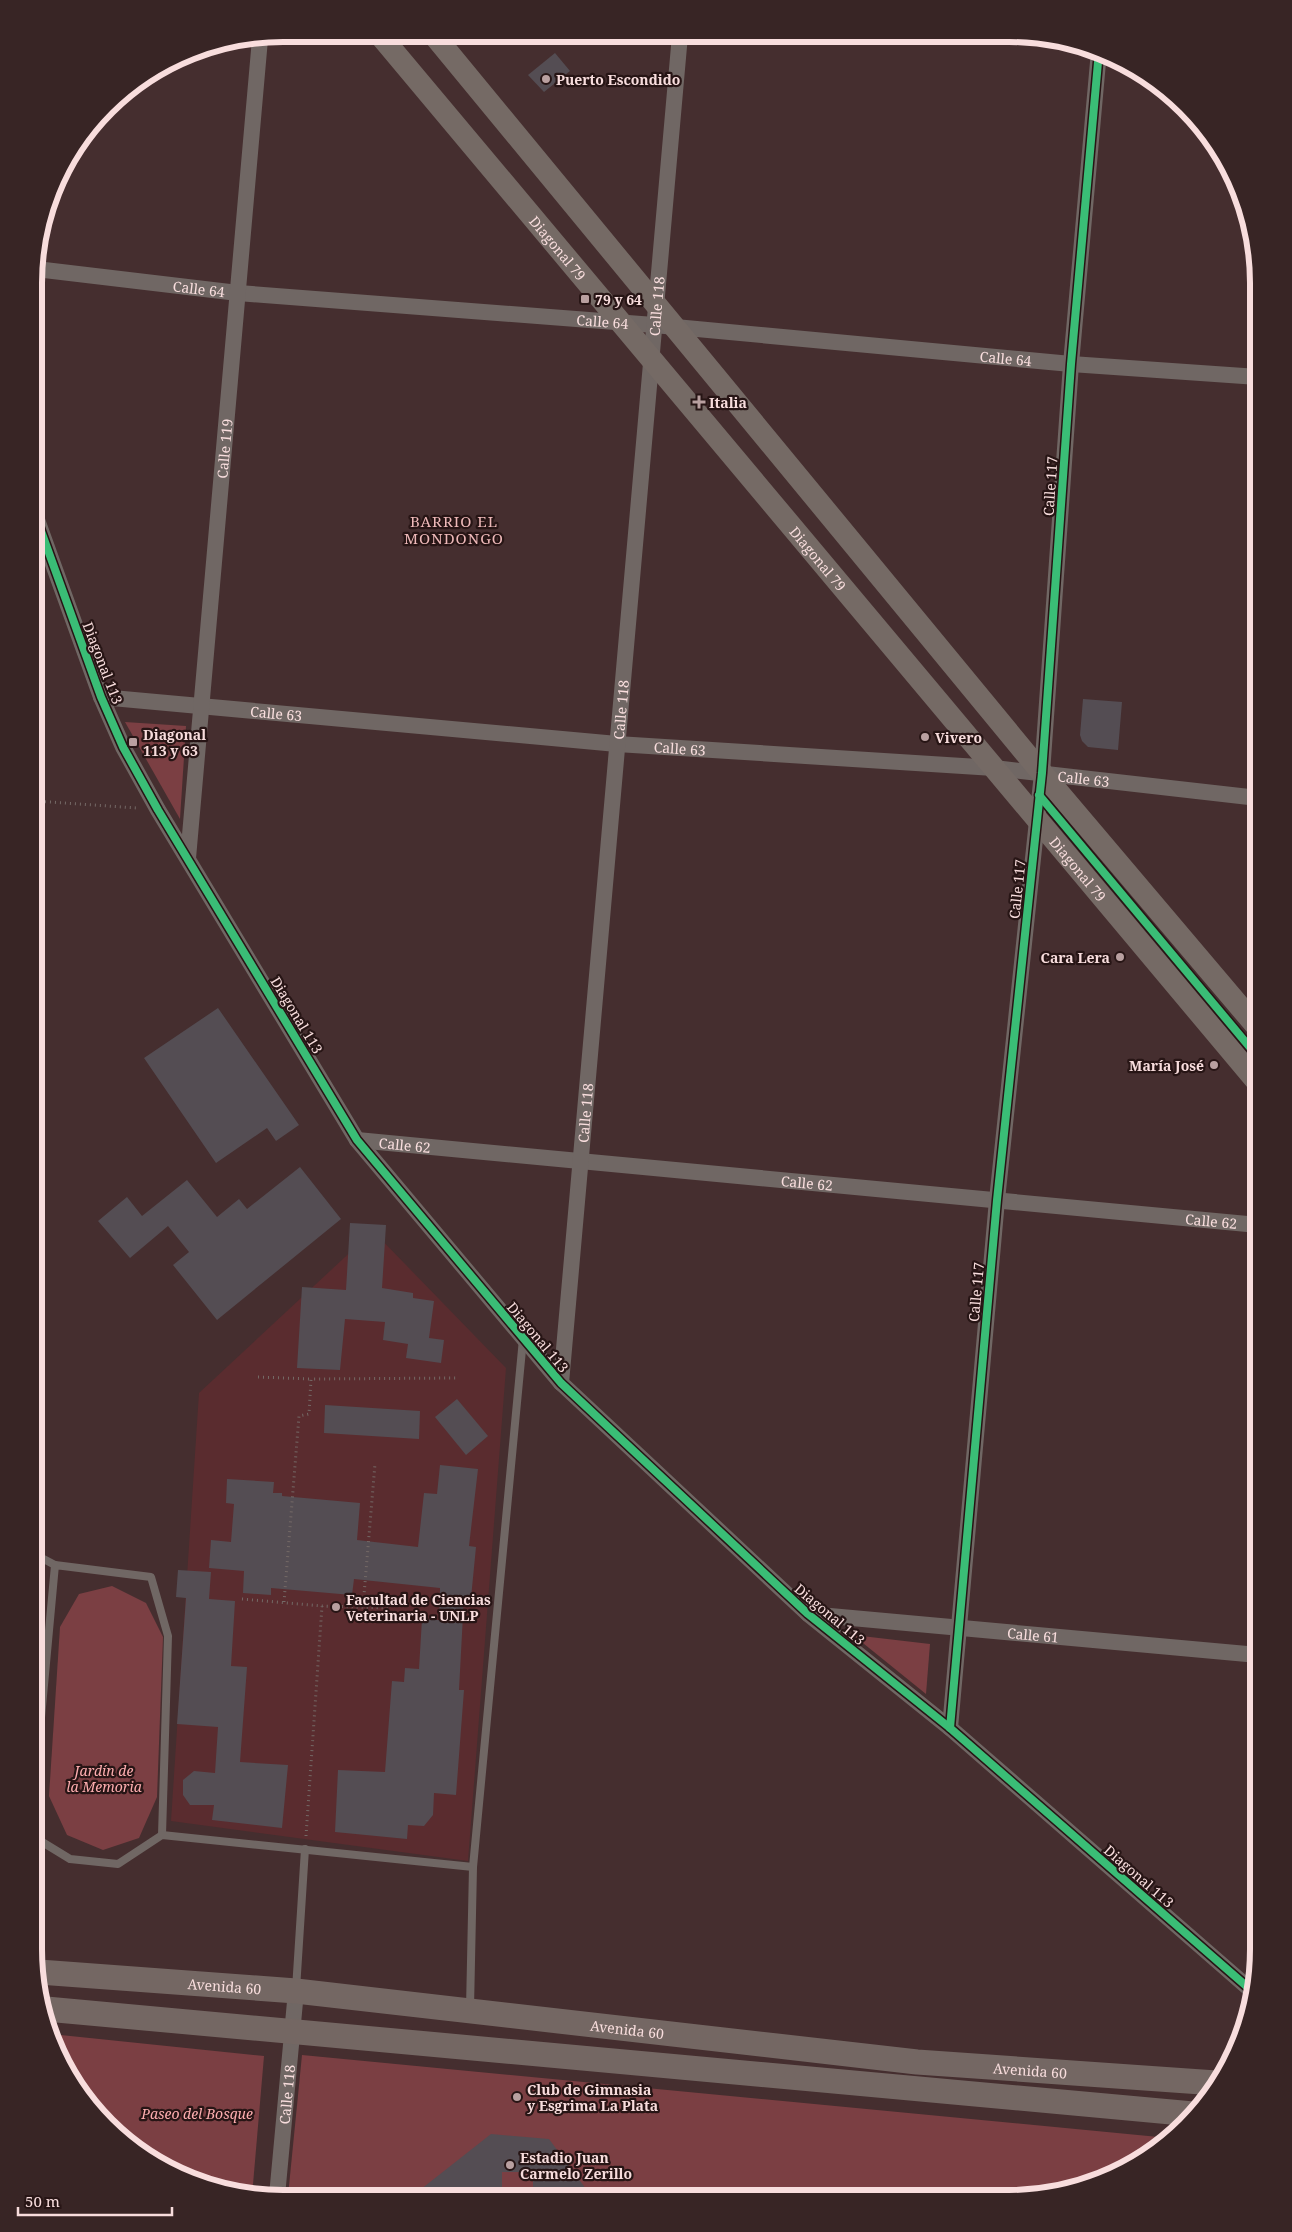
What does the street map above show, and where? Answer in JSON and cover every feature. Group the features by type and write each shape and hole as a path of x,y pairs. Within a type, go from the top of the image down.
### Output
{"main road":[{"name":"Diagonal 79","path":"387,42 1250,1073"},
{"path":"439,42 661,319 1250,1019"},
{"name":"Avenida 60","path":"44,1972 296,1991 917,2062 1209,2082"},
{"name":"Avenida 60","path":"51,2009 1184,2113"}],"street":[{"name":"Calle 118","path":"560,1383 652,360 661,319 680,42"},
{"name":"Calle 119","path":"188,858 260,44"},
{"name":"Calle 117","path":"950,1728 997,1200 1042,772 1071,364 1098,60"},
{"name":"Calle 64","path":"43,270 238,293 621,322 661,319 1071,364 1250,376"},
{"name":"Diagonal 113","path":"42,534 101,697 123,747 158,810 357,1140 560,1383 808,1614 950,1728 1246,1985"},
{"name":"Calle 63","path":"101,697 617,744 1042,772 1250,797"},
{"name":"Calle 62","path":"357,1140 1250,1224"},
{"name":"Calle 61","path":"808,1614 1250,1654"},
{"name":"Calle 118","path":"278,2190 296,1991"}],"lane":[{"path":"470,2010 473,1867 523,1338"},
{"path":"42,1558 55,1565 151,1577 168,1636 162,1835"},
{"path":"42,1707 55,1565"},
{"path":"42,1842 70,1859 118,1864 162,1835 473,1867"},
{"path":"296,1991 305,1849"}],"path":[{"path":"42,802 158,810"},
{"path":"258,1377 311,1379 457,1378"},
{"path":"284,1602 299,1416 309,1414 311,1379"},
{"path":"363,1607 375,1464"},
{"path":"242,1599 322,1606 390,1608"},
{"path":"305,1849 322,1606"}],"shaded area":[{"name":"Facultad de Ciencias Veterinaria - UNLP","path":"373,1231 506,1368 468,1861 171,1821 199,1393"}],"green space":[{"path":"125,722 186,726 180,819"},
{"name":"Jardín de la Memoria","path":"112,1586 146,1603 163,1637 157,1797 139,1838 103,1850 67,1835 49,1796 60,1627 79,1594"},
{"path":"853,1635 930,1644 926,1694"},
{"name":"Paseo del Bosque","path":"59,2035 264,2056 253,2187 206,2177 177,2165 137,2140 113,2119 92,2095 67,2055"},
{"name":"Club de Gimnasia y Esgrima La Plata","path":"302,2055 1159,2137 1115,2165 1086,2177 1055,2185 1008,2190 289,2190"}],"building":[{"name":"Puerto Escondido","path":"555,53 570,71 544,92 528,75"},
{"path":"1083,699 1122,702 1118,750 1088,747 1082,741 1080,735"},
{"path":"218,1008 299,1125 276,1141 267,1128 216,1163 144,1058"},
{"path":"300,1167 341,1219 217,1320 173,1265 189,1252 168,1226 130,1258 98,1221 127,1197 142,1216 187,1180 217,1217 239,1199 247,1209"},
{"path":"350,1223 386,1225 382,1288 413,1293 413,1298 434,1301 429,1338 444,1340 441,1363 406,1358 408,1344 383,1340 385,1322 345,1319 340,1370 297,1368 302,1287 346,1290"},
{"path":"457,1399 488,1436 466,1455 435,1417"},
{"path":"325,1405 420,1411 419,1439 324,1433"},
{"path":"440,1465 478,1469 469,1546 476,1547 471,1598 464,1596 459,1690 464,1690 456,1795 434,1793 433,1815 424,1826 408,1825 407,1839 335,1832 338,1770 385,1772 392,1681 404,1682 405,1668 419,1669 422,1619 439,1620 440,1588 354,1579 352,1595 271,1588 271,1595 243,1593 244,1571 209,1568 211,1540 231,1542 234,1504 226,1503 227,1479 274,1482 273,1493 282,1493 282,1496 360,1503 357,1540 418,1547 424,1493 437,1494"},
{"path":"178,1570 211,1572 209,1599 235,1601 231,1666 247,1667 240,1762 288,1765 282,1828 212,1820 214,1805 190,1805 183,1795 183,1780 194,1771 215,1773 218,1727 177,1724 186,1598 176,1597"},
{"name":"Estadio Juan Carmelo Zerillo","path":"491,2134 549,2139 587,2190 534,2190 533,2172 502,2172 502,2187 498,2190 420,2190"}],"cycle path":[{"path":"950,1728 997,1200 1042,773 1071,364 1098,60"},
{"path":"42,534 101,697 123,747 158,810 357,1140 561,1383 808,1614 950,1728 1246,1986"},
{"path":"1039,795 1250,1047"}],"place":[{"name":"Puerto Escondido","path":"546,79"},
{"name":"79 y 64","path":"585,299"},
{"name":"Italia","path":"699,402"},
{"name":"Vivero","path":"925,737"},
{"name":"Diagonal 113 y 63","path":"133,742"},
{"name":"Cara Lera","path":"1120,957"},
{"name":"María José","path":"1214,1065"},
{"name":"Facultad de Ciencias Veterinaria - UNLP","path":"336,1607"},
{"name":"Club de Gimnasia y Esgrima La Plata","path":"517,2097"},
{"name":"Estadio Juan Carmelo Zerillo","path":"510,2165"}],"district":[{"name":"BARRIO EL MONDONGO","path":"454,530"}]}
